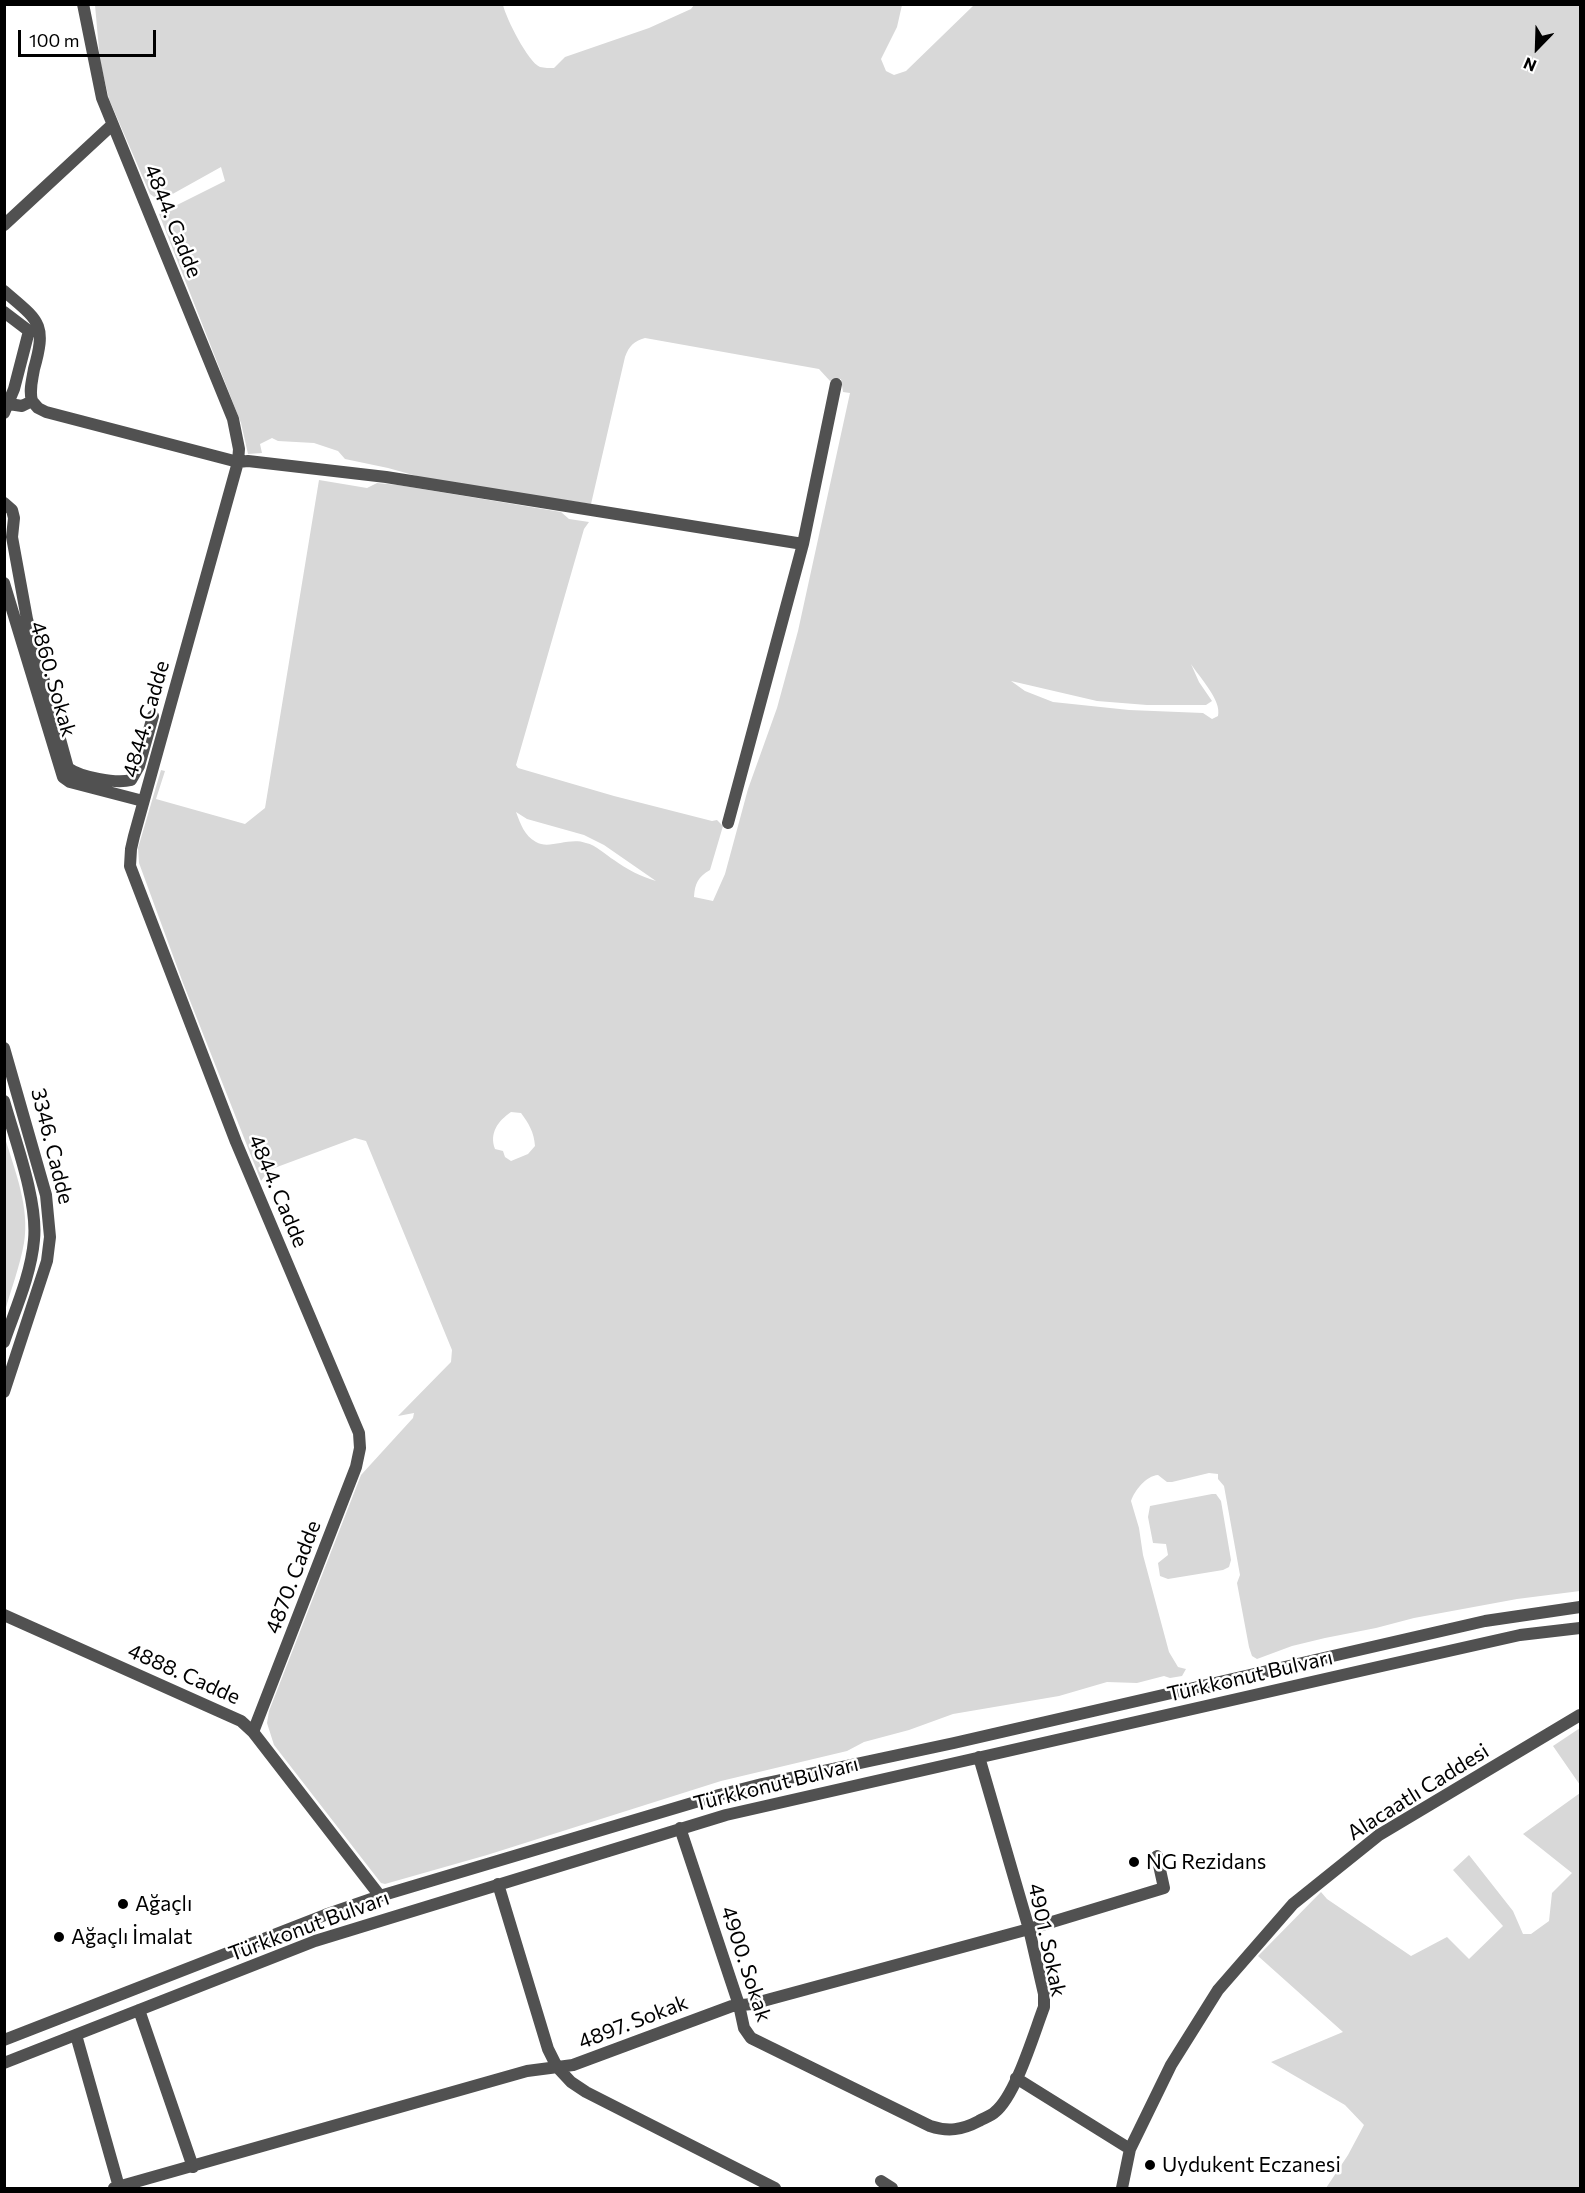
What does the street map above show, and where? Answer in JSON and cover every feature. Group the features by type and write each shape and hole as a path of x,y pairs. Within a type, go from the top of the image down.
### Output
{"street":[{"name":"4844. Cadde","path":"83,4 102,98 233,419 239,449 238,462 143,801 131,849 130,866 236,1142 359,1433"},
{"path":"4,225 112,125"},
{"path":"4,291 34,317 39,326 40,348 30,384 32,401 46,412 238,462 248,461 386,477 802,544"},
{"path":"4,312 29,331 7,408 22,406 32,401"},
{"path":"728,823 802,544 836,384"},
{"path":"5,506 12,510 14,518 12,537 27,618 68,768 84,775 122,782 131,780 139,766 153,716"},
{"name":"4860. Sokak","path":"4,583 63,777 70,782 143,801"},
{"name":"3346. Cadde","path":"4,1048 46,1195 50,1237 47,1261 4,1392"},
{"name":"3346. Cadde","path":"4,1101 32,1201 35,1230 30,1261 4,1342"},
{"name":"4870. Cadde","path":"253,1732 356,1467 360,1448 359,1433"},
{"name":"Türkkonut Bulvarı","path":"4,2040 325,1915 380,1896 762,1784 954,1743 1485,1621 1581,1607"},
{"name":"4888. Cadde","path":"4,1615 233,1716 244,1723 380,1896"},
{"name":"Türkkonut Bulvarı","path":"4,2063 315,1941 680,1828 766,1805 1520,1635 1581,1628"},
{"name":"Alacaatlı Caddesi","path":"1122,2188 1130,2150 1171,2064 1218,1990 1293,1904 1378,1835 1581,1715"},
{"name":"4901. Sokak","path":"853,2088 930,2126 958,2130 969,2126 995,2112 1009,2095 1044,2007 1044,1994 1029,1929 979,1757"},
{"name":"4900. Sokak","path":"680,1828 739,2005 744,2028 751,2038 853,2088"},
{"name":"4897. Sokak","path":"116,2188 527,2071 573,2065 732,2006 752,2004 1029,1929 1164,1888 1157,1856"},
{"path":"498,1884 540,2026 557,2067 571,2082 586,2092 775,2188"},
{"path":"139,2010 193,2167"},
{"path":"76,2035 116,2188"},
{"path":"1016,2078 1130,2150"}],"shaded area":[{"path":"95,5 503,5 513,29 530,57 540,67 554,68 565,57 649,28 691,9 694,5 902,5 897,27 881,59 886,71 894,75 906,71 974,5 1580,5 1580,1591 1517,1599 1414,1618 1292,1646 1257,1659 1252,1656 1249,1647 1237,1583 1240,1575 1224,1486 1218,1479 1218,1474 1209,1473 1172,1482 1167,1482 1158,1475 1142,1484 1131,1501 1169,1652 1178,1667 1186,1669 1182,1676 1170,1678 1164,1676 1137,1683 1107,1682 1059,1696 953,1714 909,1730 864,1742 847,1751 721,1781 487,1855 385,1884 381,1883 274,1745 267,1723 269,1711 361,1475 413,1418 414,1413 398,1416 451,1362 452,1350 366,1141 355,1138 269,1170 261,1181 183,983 139,863 138,848 161,770 165,771 156,799 245,824 265,808 319,480 367,488 377,483 398,485 561,512 569,519 589,522 584,529 516,765 518,768 614,796 712,821 717,820 723,826 710,870 698,881 694,897 713,901 725,874 748,789 777,708 798,631 850,393 843,392 841,379 830,381 819,369 641,339 632,344 625,357 591,504 431,480 345,459 338,451 314,443 278,441 272,438 260,444 262,453 248,454 241,423 159,214 225,181 221,167 160,201 150,194 109,99 100,61","holes":["1191,664 1217,703 1218,716 1212,719 1203,713 1129,710 1053,702 1025,691 1011,681 1097,701 1147,705 1206,705 1212,701 1199,682","516,812 527,819 584,835 604,845 656,881 629,870 590,844 572,841 547,845 536,842 521,825","511,1112 521,1113 534,1136 535,1146 528,1154 511,1161 505,1157 503,1151 495,1149 493,1143 496,1128"]},
{"path":"5,1138 23,1203 25,1230 20,1260 5,1311"},
{"path":"1216,1494 1221,1501 1231,1560 1229,1567 1168,1579 1160,1576 1158,1563 1168,1555 1166,1544 1153,1543 1148,1517 1150,1506"},
{"path":"1580,1728 1580,1785 1553,1746"},
{"path":"1580,1793 1580,2188 1326,2188 1364,2125 1345,2105 1271,2062 1343,2032 1258,1956 1321,1892 1327,1899 1411,1956 1447,1937 1469,1959 1503,1926 1453,1870 1469,1855 1513,1911 1523,1934 1531,1934 1549,1921 1552,1893 1572,1873 1523,1834"}],"place":[{"name":"NG Rezidans","path":"1134,1862"},
{"name":"Ağaçlı","path":"123,1904"},
{"name":"Ağaçlı İmalat","path":"59,1937"},
{"name":"Uydukent Eczanesi","path":"1150,2165"}]}
